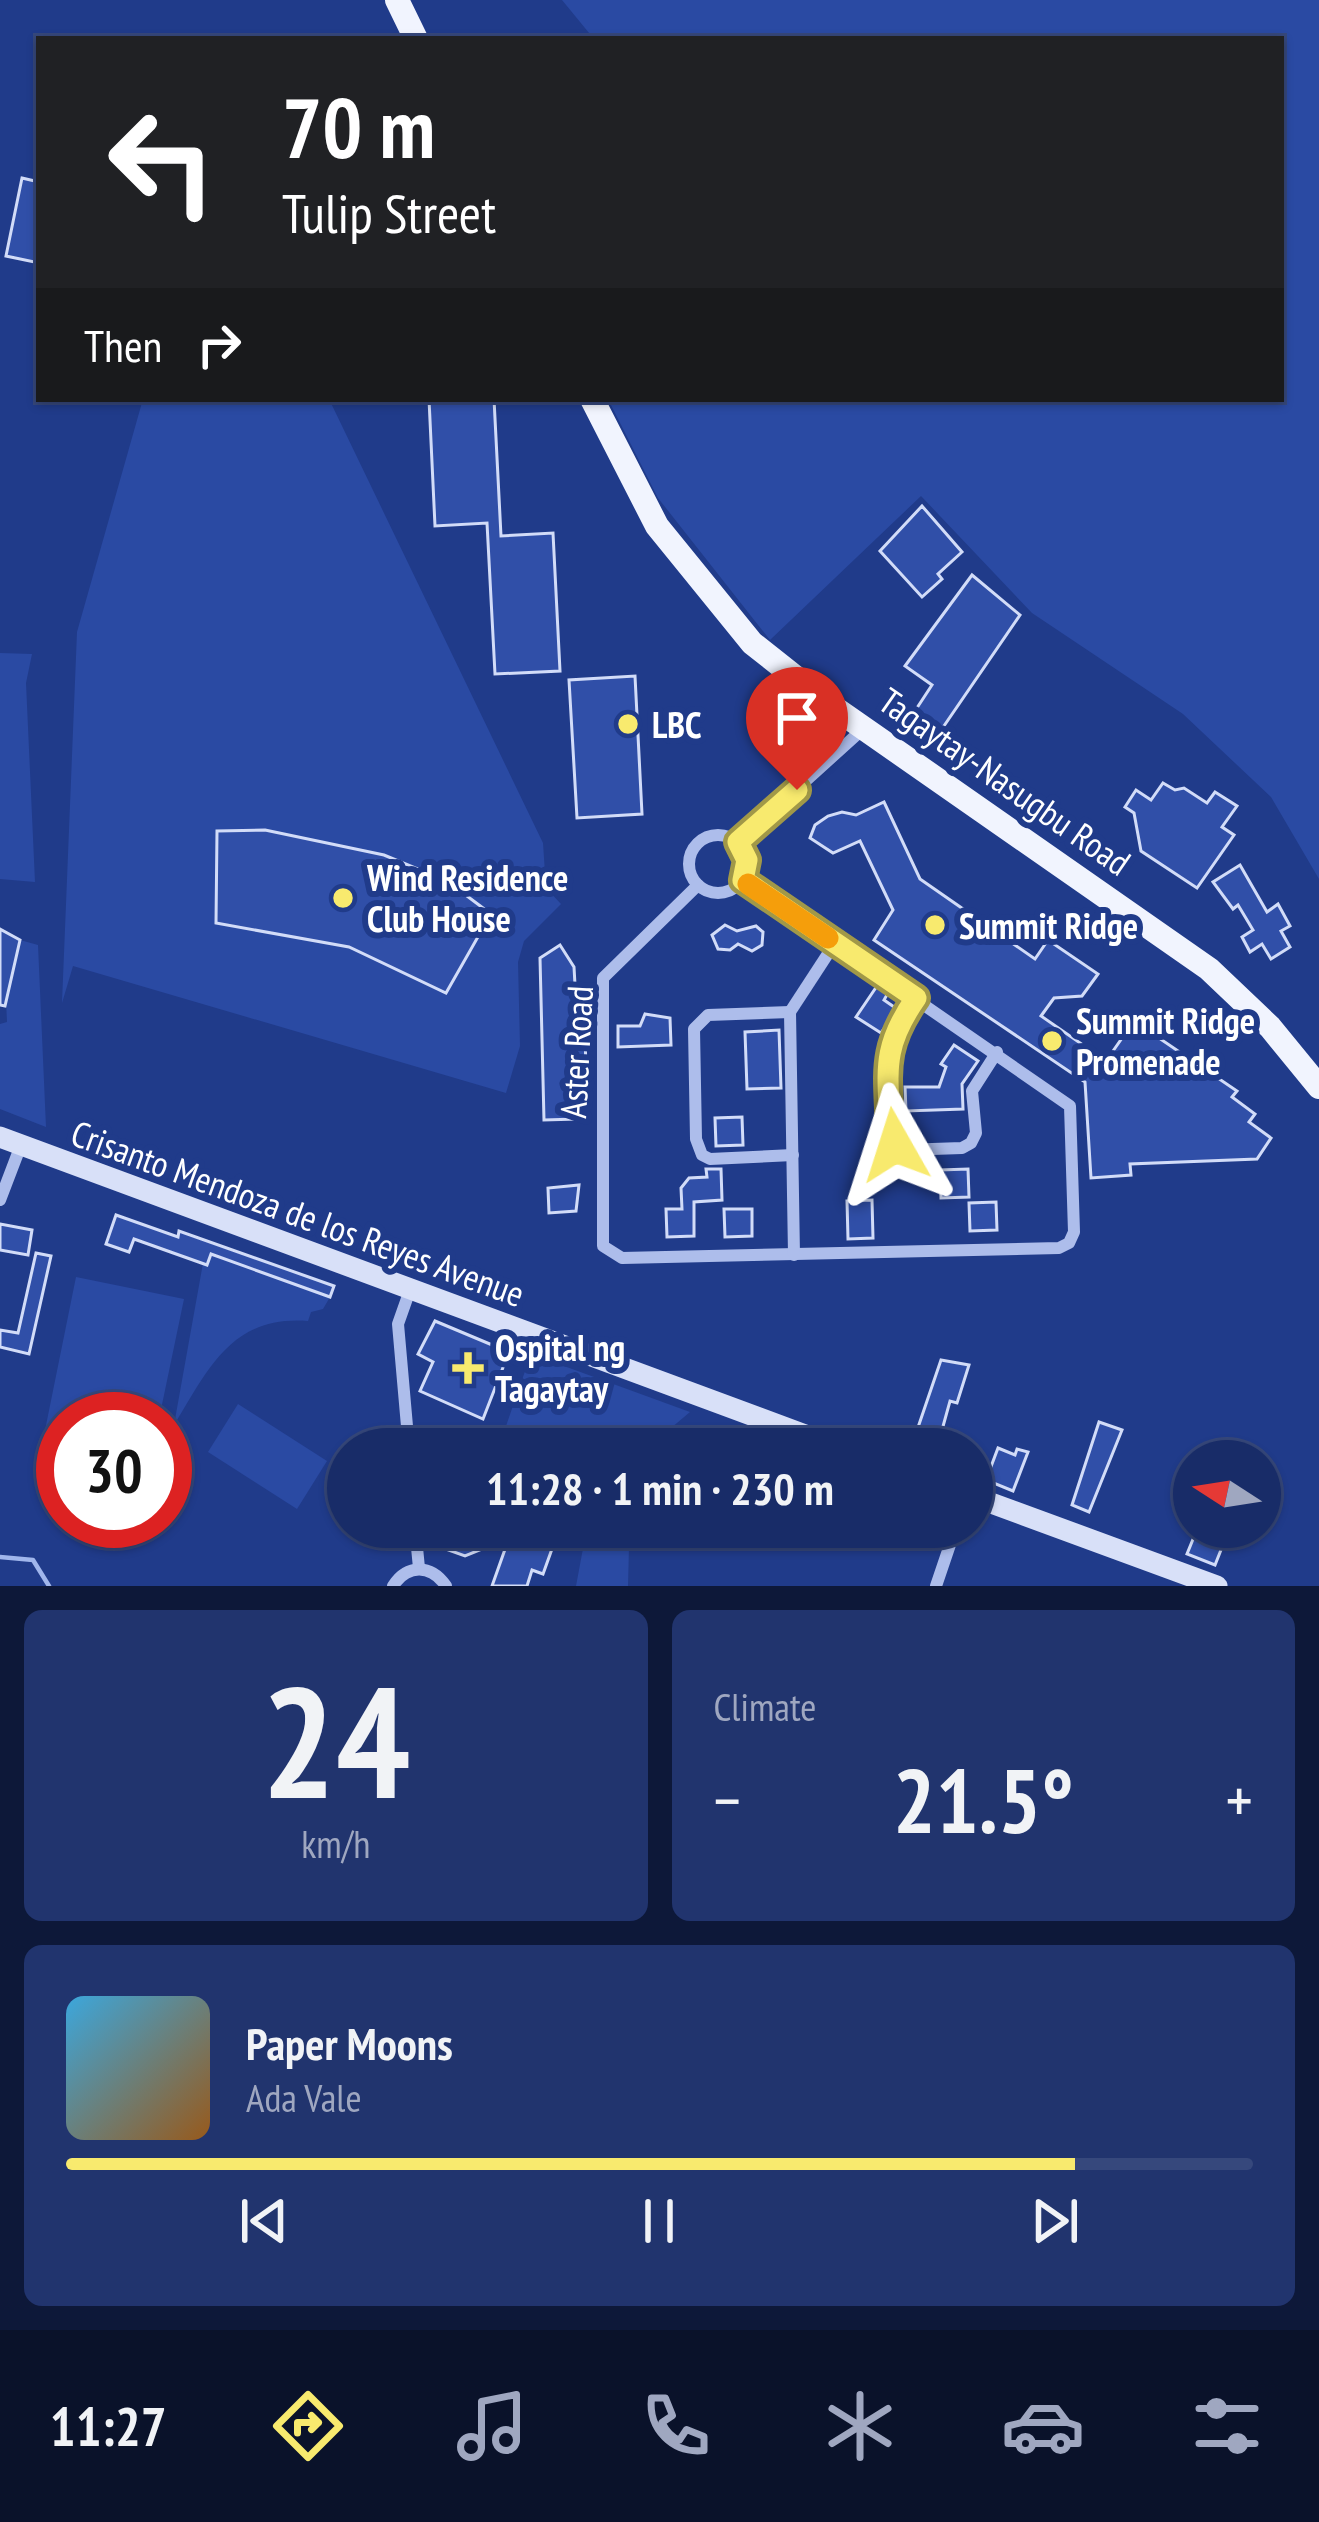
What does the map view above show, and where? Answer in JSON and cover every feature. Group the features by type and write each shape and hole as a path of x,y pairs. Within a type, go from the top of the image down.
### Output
{"main road":[{"path":"397,0 415,36"},
{"name":"Tagaytay-Nasugbu Road","path":"594,402 657,526 752,643 1209,969 1270,1027 1319,1088"},
{"name":"Crisanto Mendoza de los Reyes Avenue","path":"11,1141 785,1428"},
{"path":"993,1504 1217,1586"}],"street":[{"path":"738,842 865,728"},
{"path":"720,835 738,842 747,860 743,880 722,893 698,885 689,867 700,840 720,835"},
{"path":"743,880 997,1052 1070,1106 1074,1232 1070,1243 1059,1248 794,1255 790,1012 836,943"},
{"name":"Aster Road","path":"698,885 603,978 603,1246 622,1258 794,1255"},
{"path":"916,998 893,1031 889,1048 890,1136 895,1145 962,1148 971,1143 976,1133 972,1091 997,1052"},
{"path":"790,1012 700,1019 694,1029 696,1139 702,1155 710,1159 794,1155"},
{"path":"0,1199 11,1141"},
{"path":"407,1428 398,1324 410,1291"},
{"path":"418,1548 419,1568"},
{"path":"936,1586 949,1548"},
{"path":"392,1586 401,1574 419,1568 436,1574 446,1586"}],"shaded area":[{"path":"562,0 1319,0 1319,879 1271,797 1183,714 1032,613 921,496 770,640 658,498 610,402 1284,402 1284,36 592,36"},
{"path":"142,402 330,402 543,843 546,888 561,904 524,941 518,962 520,1046 506,1093 73,966 62,1003 77,632"},
{"path":"0,653 32,654 26,683 35,882 0,879"},
{"path":"20,940 38,945 46,1127 0,1109 0,1024 7,1022 6,1000"},
{"path":"205,1252 330,1297 323,1309 311,1312 308,1321 282,1321 241,1337 211,1366 192,1396 192,1392 180,1392"},
{"path":"76,1277 184,1299 165,1392 53,1392"},
{"path":"531,1354 690,1412 671,1428 505,1428"},
{"path":"238,1404 327,1461 297,1509 208,1452"},
{"path":"583,1548 629,1548 628,1586 576,1586"}],"building":[{"path":"22,178 36,181 36,262 6,256"},
{"path":"429,402 494,402 501,536 553,533 560,671 495,674 487,523 435,526"},
{"path":"922,506 962,552 922,597 880,551"},
{"path":"972,575 1020,615 935,739 911,717 932,685 905,666"},
{"path":"635,676 642,814 577,818 569,680"},
{"path":"1163,783 1175,790 1184,788 1207,803 1215,792 1237,806 1222,827 1234,835 1197,888 1141,851 1134,813 1125,807 1136,790 1151,800"},
{"path":"884,802 920,879 1035,959 1048,940 1098,974 1082,996 1054,998 1041,1016 1106,1061 1134,1021 1237,1091 1232,1097 1255,1114 1249,1122 1271,1138 1257,1159 1130,1164 1131,1175 1091,1178 1085,1082 874,940 893,910 860,841 833,853 810,838 815,825 828,816 856,815"},
{"name":"Wind Residence Club House","path":"265,830 384,855 447,881 491,914 446,993 349,947 216,923 217,831"},
{"path":"1240,865 1267,912 1278,904 1290,926 1281,931 1290,947 1271,959 1262,944 1250,952 1242,937 1253,930 1238,905 1233,909 1213,882"},
{"path":"725,925 737,931 756,926 763,932 762,945 752,951 738,944 730,950 718,949 712,935"},
{"path":"0,929 20,940 5,1006 0,1005"},
{"path":"560,945 574,967 578,1038 585,1038 586,1067 575,1068 577,1119 544,1120 540,958"},
{"path":"877,986 888,993 884,1000 897,1009 881,1033 856,1017"},
{"path":"645,1014 670,1018 671,1045 618,1047 618,1026 640,1026"},
{"path":"779,1030 781,1088 747,1089 745,1032"},
{"path":"954,1045 978,1061 962,1084 963,1109 906,1111 905,1087 939,1087 946,1067 941,1064"},
{"path":"742,1117 743,1145 716,1146 715,1118"},
{"path":"706,1169 721,1169 722,1200 694,1202 694,1236 667,1237 666,1209 682,1209 681,1188 689,1178 707,1177"},
{"path":"968,1169 969,1197 941,1198 940,1170"},
{"path":"579,1185 576,1211 549,1213 548,1188"},
{"path":"872,1200 873,1238 848,1239 847,1201"},
{"path":"996,1202 997,1230 970,1231 969,1203"},
{"path":"724,1209 752,1209 752,1236 725,1237"},
{"path":"116,1215 178,1237 179,1231 334,1286 330,1297 211,1254 207,1265 134,1239 129,1252 106,1244"},
{"path":"0,1224 32,1230 28,1255 0,1250"},
{"path":"36,1253 51,1256 29,1354 0,1347 0,1330 18,1333"},
{"path":"435,1321 509,1352 483,1419 420,1391 433,1362 418,1354"},
{"path":"941,1360 969,1365 957,1403 950,1401 943,1428 918,1428"},
{"path":"1099,1422 1122,1430 1089,1512 1072,1505"},
{"path":"998,1448 1015,1455 1017,1449 1028,1452 1013,1491 993,1483"},
{"path":"443,1548 485,1548 465,1556"},
{"path":"505,1548 552,1548 543,1574 532,1570 527,1586 492,1586"},
{"path":"1189,1548 1222,1548 1215,1565 1187,1554"}],"waterway":[{"path":"0,1557 33,1560 49,1586"}],"slow traffic":[{"path":"748,884 828,938"}],"place":[{"name":"LBC","path":"628,724"},
{"name":"Wind Residence Club House","path":"343,898"},
{"name":"Summit Ridge","path":"935,925"},
{"name":"Summit Ridge Promenade","path":"1052,1041"},
{"name":"Ospital ng Tagaytay","path":"468,1368"}],"route":[{"path":"797,790 738,842 747,860 743,880 916,998 893,1031 889,1048 890,1136 895,1145"}]}
